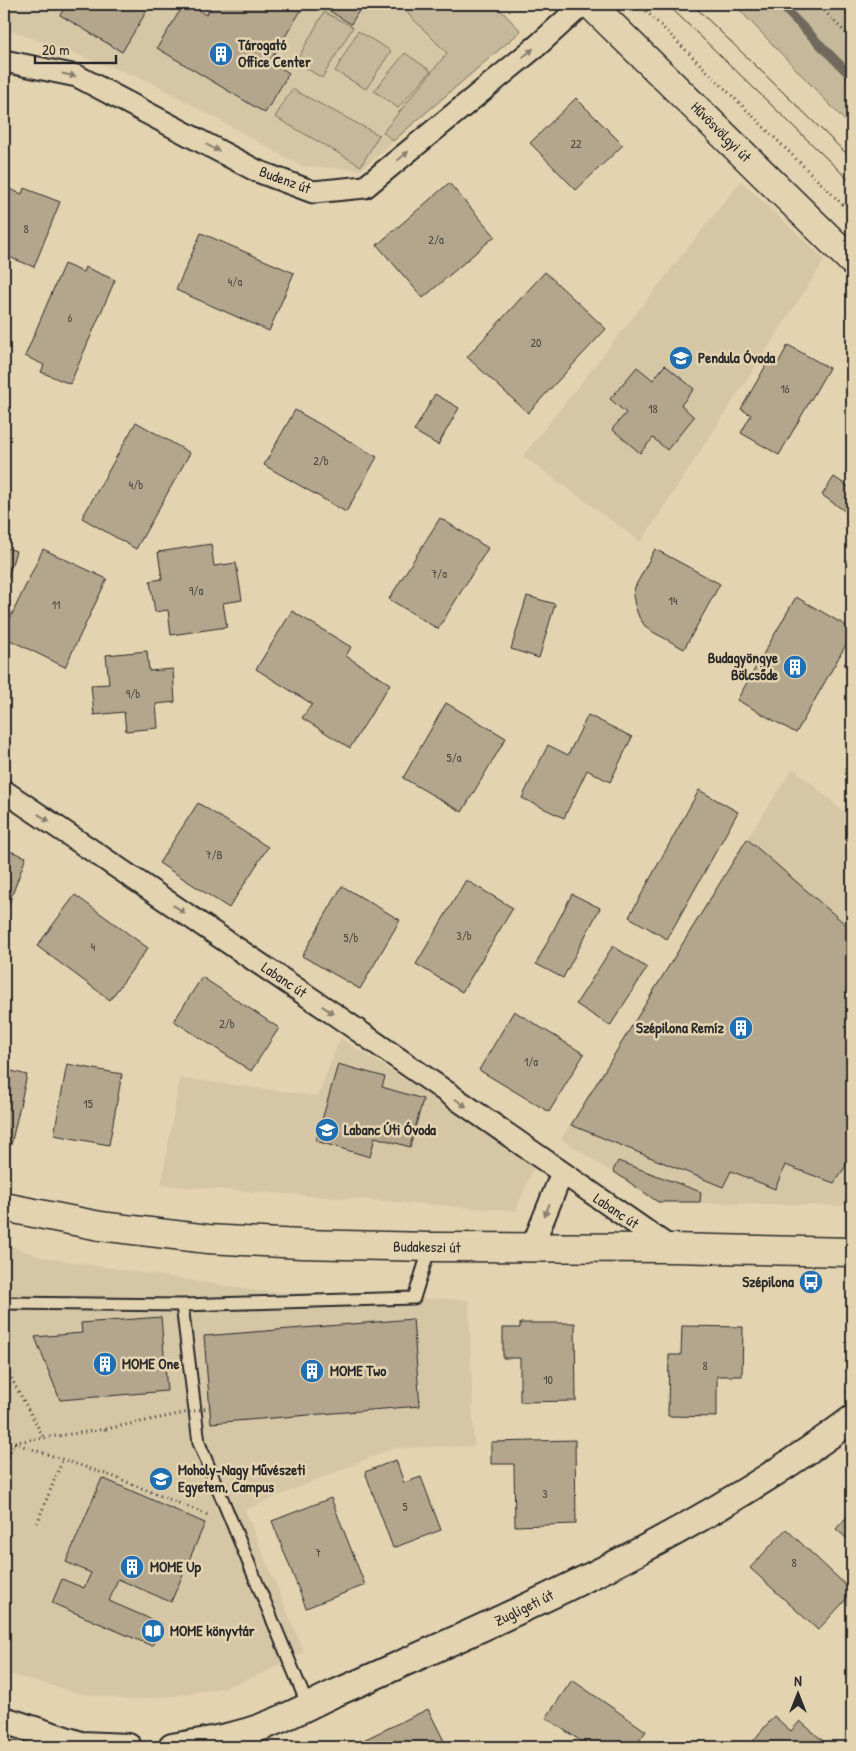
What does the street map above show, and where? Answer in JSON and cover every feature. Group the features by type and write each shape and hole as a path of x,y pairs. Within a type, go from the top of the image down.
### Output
{"main road":[{"name":"Hűvösvölgyi út","path":"590,4 852,261"},
{"name":"Budakeszi út","path":"4,1207 100,1226 208,1239 301,1244 852,1252"}],"street":[{"name":"Budenz út","path":"4,61 77,76 257,171 313,192 366,187 538,45 583,4"},
{"name":"Labanc út","path":"4,791 337,1016 671,1248"},
{"path":"532,1247 562,1173"},
{"name":"Zugligeti út","path":"172,1747 206,1742 267,1725 506,1618 678,1531 814,1448 852,1419"},
{"path":"4,1720 81,1746 128,1747"}],"lane":[{"path":"4,1303 182,1305 414,1298 430,1247"},
{"path":"182,1305 199,1443 308,1706"}],"path":[{"path":"639,4 852,214"},
{"path":"817,4 852,39"},
{"path":"4,1365 44,1438"},
{"path":"14,1443 106,1429 209,1408"},
{"path":"14,1443 112,1476 233,1525"},
{"path":"4,1465 14,1443"},
{"path":"37,1523 63,1459"}],"shaded area":[{"path":"4,4 495,4 521,31 361,170 301,166 149,81 4,28"},
{"path":"398,4 495,4 521,31 393,141 383,132 447,53"},
{"path":"734,4 852,4 852,128"},
{"path":"324,12 353,27 322,78 296,62"},
{"path":"358,31 391,51 366,89 335,71"},
{"path":"405,53 431,71 398,108 374,91"},
{"path":"292,89 379,135 361,166 275,117"},
{"name":"Pendula Óvoda","path":"741,181 825,260 641,542 523,456"},
{"name":"Szépilona Remíz","path":"793,768 852,819 852,1206 658,1202 561,1139"},
{"name":"Labanc Úti Óvoda","path":"340,1038 535,1163 516,1211 161,1185 180,1078 318,1096"},
{"name":"Moholy-Nagy Művészeti Egyetem, Campus","path":"4,1243 41,1257 259,1291 469,1300 474,1446 393,1448 245,1510 304,1652 265,1672 227,1687 131,1700 82,1694 4,1671"}],"building":[{"path":"67,4 151,4 122,52 60,15"},
{"name":"Tárogató Office Center","path":"184,4 188,4 206,15 213,4 305,4 270,61 289,73 265,113 157,48"},
{"name":"Tárogató Office Center","path":"318,4 363,4 351,24"},
{"path":"576,98 623,145 576,190 530,143"},
{"path":"449,183 495,236 423,298 377,245"},
{"path":"4,187 22,194 24,188 60,202 34,267 4,255"},
{"path":"201,233 294,273 269,331 176,290"},
{"path":"64,264 83,272 85,267 115,280 70,384 41,372 44,365 25,356"},
{"path":"545,272 606,329 528,413 467,357"},
{"path":"788,345 829,368 779,455 741,433 751,415 741,409 768,362 776,367"},
{"path":"665,365 694,389 681,405 694,417 667,450 653,438 640,453 612,429 626,413 610,399 637,367 653,380"},
{"path":"435,394 459,408 438,445 414,431"},
{"path":"295,410 377,457 346,512 264,465"},
{"path":"136,422 190,453 136,549 82,518"},
{"path":"834,477 852,489 852,516 822,495"},
{"path":"440,518 488,548 438,629 389,599"},
{"path":"211,544 214,566 236,563 242,600 223,603 227,627 171,635 168,610 155,612 150,581 162,579 158,552"},
{"path":"4,547 16,551 4,591"},
{"path":"43,549 107,579 65,667 4,637 4,631"},
{"path":"655,549 720,584 684,649 645,626 635,606 633,595 635,587"},
{"path":"527,596 555,604 539,658 511,649"},
{"name":"Budagyöngye Bölcsőde","path":"796,597 852,629 852,634 796,733 737,700"},
{"path":"292,611 351,647 346,656 390,684 350,748 302,718 312,704 256,669"},
{"path":"147,651 149,671 173,669 175,702 156,704 158,728 126,731 124,712 94,715 91,685 109,684 106,655"},
{"path":"852,655 852,671 844,664"},
{"path":"446,703 506,738 462,812 403,778"},
{"path":"588,715 632,737 610,782 587,770 564,818 522,798 548,745 568,755"},
{"path":"699,790 738,812 667,939 629,917"},
{"path":"198,803 268,847 229,908 159,863"},
{"name":"Szépilona Remíz","path":"747,839 852,930 852,1157 834,1183 785,1165 775,1189 731,1171 723,1187 571,1125"},
{"path":"4,849 26,857 7,909 4,908"},
{"path":"466,880 513,908 462,992 416,964"},
{"path":"342,886 400,920 360,989 302,956"},
{"path":"572,894 600,908 563,978 536,964"},
{"path":"75,895 148,948 110,1000 37,946"},
{"path":"613,946 647,968 610,1026 576,1004"},
{"path":"202,977 279,1028 251,1071 174,1021"},
{"path":"514,1011 584,1054 549,1112 479,1070"},
{"path":"67,1064 122,1074 109,1145 54,1135"},
{"path":"338,1064 385,1077 382,1087 423,1099 410,1147 375,1137 370,1157 316,1141"},
{"path":"4,1069 27,1075 11,1145 4,1143"},
{"path":"618,1161 701,1192 700,1202 658,1202 613,1171"},
{"name":"MOME One","path":"161,1317 167,1391 60,1400 35,1337 82,1333 81,1323"},
{"name":"MOME Two","path":"413,1319 420,1406 211,1423 204,1336"},
{"path":"520,1323 575,1323 576,1401 520,1402 520,1358 503,1358 503,1328 520,1328"},
{"path":"682,1326 743,1327 742,1376 717,1376 717,1417 668,1416 669,1355 681,1355"},
{"path":"575,1440 576,1524 515,1526 514,1464 491,1464 491,1442"},
{"path":"396,1460 404,1483 421,1477 441,1530 393,1548 365,1472"},
{"name":"MOME Up","path":"102,1478 205,1523 171,1602 118,1579 109,1601 162,1624 152,1646 52,1603 62,1579 84,1588 91,1573 66,1562"},
{"path":"331,1498 365,1585 306,1608 272,1521"},
{"path":"852,1511 852,1543 836,1529"},
{"path":"786,1529 852,1591 818,1630 750,1568"},
{"path":"572,1680 646,1731 635,1747 590,1747 546,1718"},
{"path":"428,1709 447,1747 351,1746"},
{"path":"774,1716 791,1731 800,1721 823,1741 818,1747 748,1747"}],"waterway":[{"path":"780,4 852,77"}],"tram line":[{"path":"667,4 852,183"},
{"path":"692,4 852,159"}],"place":[{"name":"Tárogató Office Center","path":"221,54"},
{"name":"Pendula Óvoda","path":"681,358"},
{"name":"Budagyöngye Bölcsőde","path":"795,667"},
{"name":"Szépilona Remíz","path":"741,1028"},
{"name":"Labanc Úti Óvoda","path":"327,1130"},
{"name":"Szépilona","path":"811,1282"},
{"name":"MOME One","path":"105,1364"},
{"name":"MOME Two","path":"312,1371"},
{"name":"Moholy-Nagy Művészeti Egyetem, Campus","path":"161,1479"},
{"name":"MOME Up","path":"132,1567"},
{"name":"MOME könyvtár","path":"153,1631"}]}
